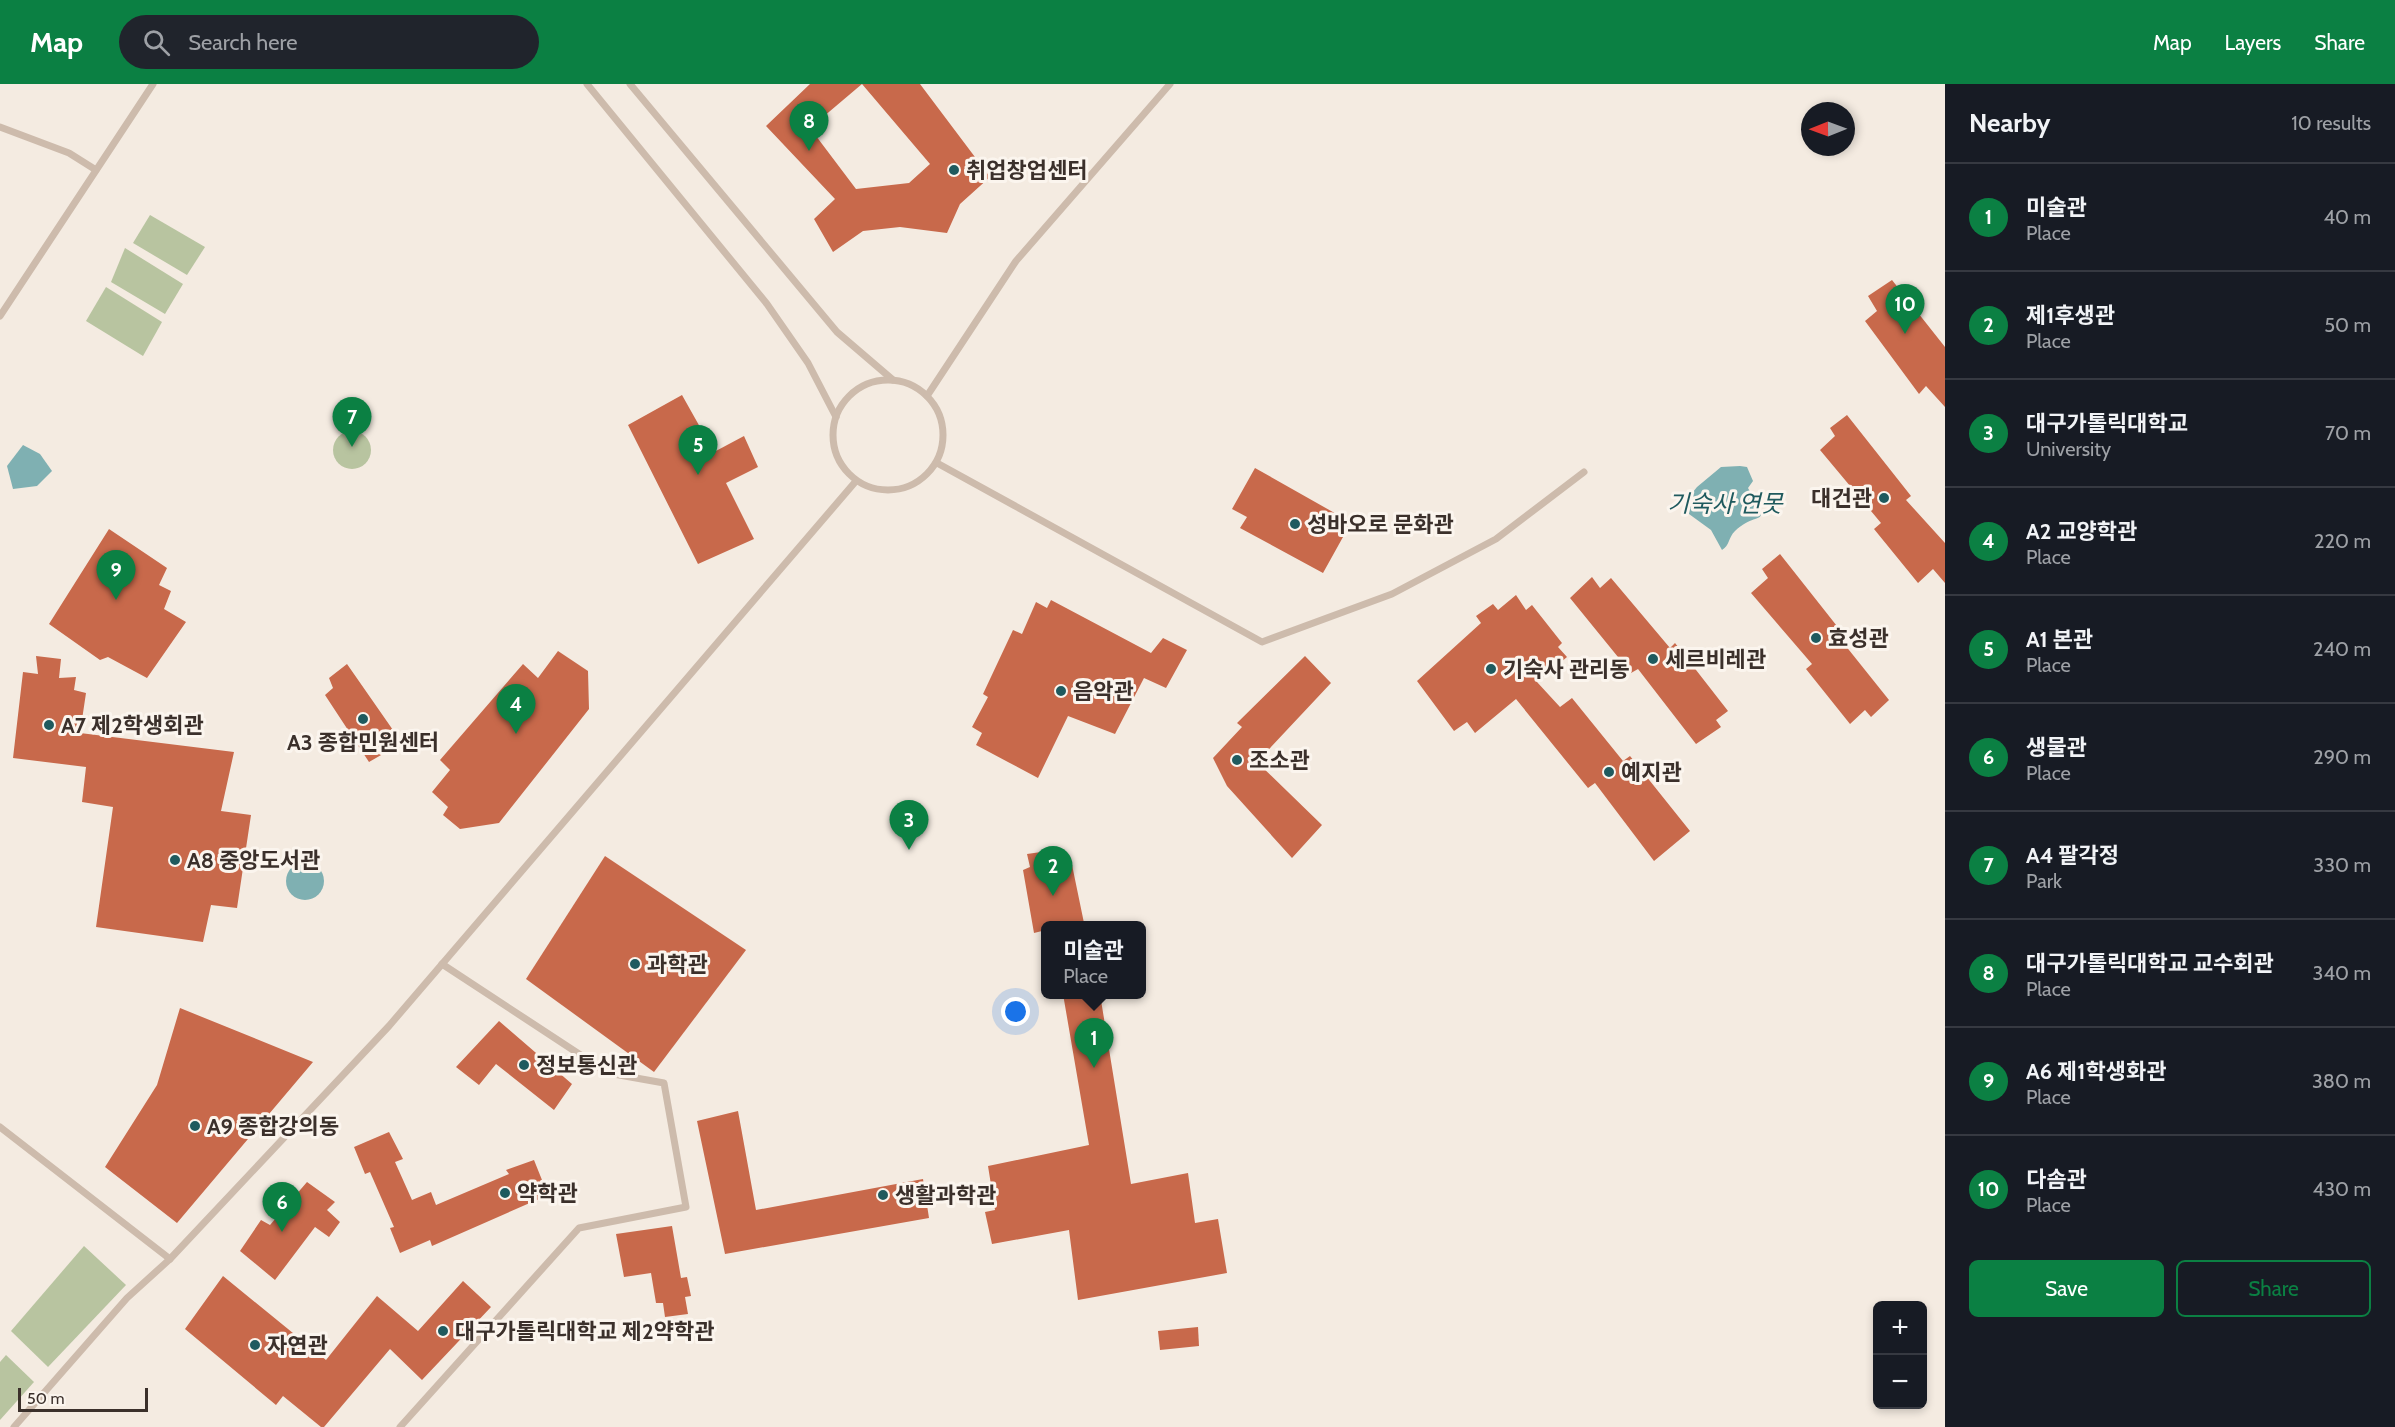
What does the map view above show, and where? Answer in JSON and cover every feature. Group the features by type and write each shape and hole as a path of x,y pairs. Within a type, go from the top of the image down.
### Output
{"lane":[{"path":"0,316 153,84"},
{"path":"587,84 767,304 808,363 836,417"},
{"path":"630,84 837,332 893,380"},
{"path":"927,396 1016,261 1170,84"},
{"path":"0,127 69,153 96,170"},
{"path":"893,380 911,385 927,396 937,409 944,431 942,450 936,463 920,481 906,488 889,491 873,489 856,481 840,464 833,434 836,417 845,401 859,388 875,382 893,380"},
{"path":"936,463 1263,642 1392,594 1496,539 1584,472"},
{"path":"14,1427 128,1298 170,1259 389,1026 856,481"},
{"path":"400,1427 579,1228 686,1207 664,1083 608,1073 442,963"},
{"path":"0,1127 170,1259"}],"green space":[{"path":"150,215 205,247 187,275 133,243"},
{"path":"125,248 183,284 165,314 111,282"},
{"path":"106,287 162,322 143,356 86,321"},
{"path":"352,431 359,432 365,437 370,443 370,457 365,463 359,468 352,469 345,468 339,463 334,457 333,450 334,443 339,437 345,432"},
{"path":"84,1246 126,1285 48,1367 11,1331"},
{"path":"6,1355 34,1382 0,1420 0,1362"}],"water":[{"path":"23,445 40,454 52,471 37,486 13,489 7,466"},
{"name":"기숙사 연못","path":"1721,467 1747,467 1753,481 1748,488 1761,514 1735,531 1722,550 1711,530 1689,514 1687,508 1689,497 1697,487"},
{"path":"305,862 319,867 324,881 319,895 305,900 291,895 286,881 291,867"}],"building":[{"name":"취업창업센터","path":"810,84 862,84 920,84 990,177 960,204 947,233 900,227 863,231 833,252 814,219 835,199 766,126","holes":["862,84 930,164 909,183 856,189 810,128"]},
{"path":"1892,280 1945,347 1945,407 1926,386 1919,394 1865,321 1877,311 1868,296"},
{"path":"682,395 714,452 744,436 758,467 726,483 754,539 698,564 628,425"},
{"name":"대건관","path":"1847,415 1911,496 1906,500 1945,543 1945,583 1933,569 1918,583 1874,529 1881,523 1820,450 1835,436 1830,428"},
{"name":"성바오로 문화관","path":"1255,468 1347,520 1348,528 1323,573 1240,528 1247,517 1232,509"},
{"path":"109,529 167,568 159,585 171,591 164,609 186,622 147,678 108,657 100,660 49,624"},
{"name":"효성관","path":"1780,554 1844,635 1841,640 1889,700 1871,717 1865,710 1850,724 1806,669 1812,664 1751,593 1768,578 1762,569"},
{"name":"세르비레관","path":"1592,577 1600,588 1611,578 1670,648 1675,643 1728,711 1716,720 1721,727 1696,744 1638,669 1631,673 1570,598"},
{"path":"1516,595 1526,610 1532,605 1562,643 1558,647 1567,657 1537,682 1560,707 1572,698 1623,761 1630,756 1690,831 1654,861 1595,783 1588,788 1516,699 1475,733 1467,722 1454,731 1417,681 1481,623 1476,616 1493,604 1498,610"},
{"name":"음악관","path":"1051,600 1151,653 1163,638 1187,650 1166,688 1144,678 1115,734 1068,716 1038,778 976,745 982,733 972,727 988,697 983,694 1013,630 1022,634 1036,602 1047,608"},
{"path":"558,651 588,671 589,709 499,823 460,829 443,815 448,807 432,792 450,770 440,760 523,664 538,678"},
{"name":"A8 중앙도서관","path":"36,656 61,659 59,678 76,677 74,690 86,693 80,733 234,752 221,811 251,815 237,908 211,905 203,942 96,927 113,807 82,802 86,767 13,758 23,672 38,674"},
{"name":"조소관","path":"1305,656 1331,683 1257,762 1322,825 1292,858 1227,786 1213,758 1242,727 1237,723"},
{"name":"A3 종합민원센터","path":"347,664 402,743 369,762 325,695 333,688 329,678"},
{"path":"1062,849 1063,861 1071,860 1084,921 1041,921 1041,931 1034,933 1023,870 1030,867 1027,854"},
{"name":"과학관","path":"605,856 746,950 654,1072 526,979"},
{"path":"1064,999 1101,999 1131,1184 1188,1173 1195,1223 1218,1219 1227,1273 1078,1300 1069,1230 992,1244 985,1212 995,1210 988,1166 1089,1145"},
{"name":"A9 종합강의동","path":"180,1008 313,1062 177,1223 105,1167 157,1085"},
{"name":"정보통신관","path":"499,1021 572,1084 554,1110 496,1064 479,1085 456,1067"},
{"name":"생활과학관","path":"738,1111 756,1210 923,1179 929,1218 725,1254 697,1121"},
{"name":"약학관","path":"389,1132 403,1159 395,1162 412,1200 431,1192 436,1205 509,1174 506,1170 534,1160 548,1195 432,1246 430,1240 400,1253 390,1228 394,1227 370,1172 365,1174 354,1147"},
{"path":"307,1182 335,1202 327,1210 340,1222 329,1237 315,1227 275,1280 240,1251 261,1220 270,1225"},
{"path":"672,1226 681,1278 687,1277 691,1296 685,1297 688,1314 665,1317 663,1303 656,1303 651,1273 624,1277 616,1234"},
{"name":"자연관","path":"223,1276 326,1360 377,1296 418,1331 463,1281 491,1307 422,1380 390,1349 324,1427 321,1427 283,1396 276,1405 185,1329"},
{"path":"1198,1327 1199,1346 1160,1350 1158,1331"}],"place":[{"name":"대구가톨릭대학교 교수회관","path":"809,151"},
{"name":"취업창업센터","path":"954,170"},
{"name":"다솜관","path":"1905,334"},
{"name":"A4 팔각정","path":"352,447"},
{"name":"A1 본관","path":"698,475"},
{"name":"대건관","path":"1884,498"},
{"name":"성바오로 문화관","path":"1295,524"},
{"name":"A6 제1학생화관","path":"116,600"},
{"name":"효성관","path":"1816,638"},
{"name":"세르비레관","path":"1653,659"},
{"name":"기숙사 관리동","path":"1491,669"},
{"name":"음악관","path":"1061,691"},
{"name":"A3 종합민원센터","path":"363,719"},
{"name":"A7 제2학생회관","path":"49,725"},
{"name":"A2 교양학관","path":"516,734"},
{"name":"조소관","path":"1237,760"},
{"name":"예지관","path":"1609,772"},
{"name":"대구가톨릭대학교","path":"909,850"},
{"name":"A8 중앙도서관","path":"175,860"},
{"name":"제1후생관","path":"1053,896"},
{"name":"과학관","path":"635,964"},
{"name":"정보통신관","path":"524,1065"},
{"name":"미술관","path":"1094,1068"},
{"name":"A9 종합강의동","path":"195,1126"},
{"name":"약학관","path":"505,1193"},
{"name":"생활과학관","path":"883,1195"},
{"name":"생물관","path":"282,1232"},
{"name":"대구가톨릭대학교 제2약학관","path":"443,1331"},
{"name":"자연관","path":"255,1345"}]}
